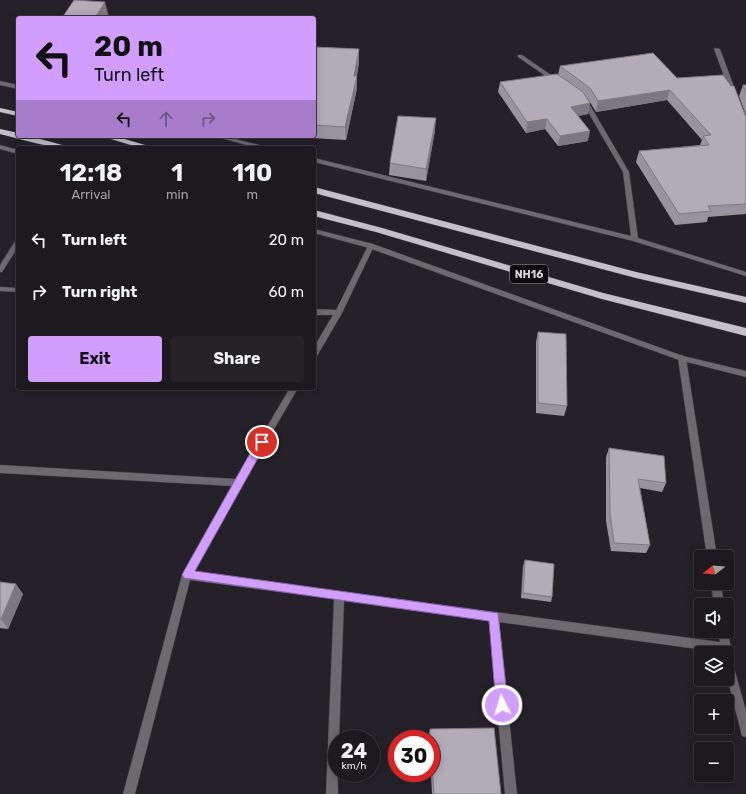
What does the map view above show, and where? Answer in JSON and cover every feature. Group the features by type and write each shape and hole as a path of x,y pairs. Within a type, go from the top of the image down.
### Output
{"highway":[{"path":"0,110 16,114"},
{"path":"0,131 16,135"},
{"path":"26,138 60,146"},
{"path":"113,138 143,146"},
{"name":"NH16","path":"316,191 636,275 746,300"},
{"name":"NH16","path":"316,214 602,296 746,332"}],"street":[{"path":"717,49 735,99"},
{"path":"520,56 565,86"},
{"path":"0,83 16,87"},
{"path":"577,95 584,100 626,172 635,239"},
{"path":"224,138 257,146"},
{"path":"0,148 16,152"},
{"path":"316,160 635,239 746,274"},
{"path":"316,232 371,246 682,358 746,374"},
{"path":"0,270 16,245"},
{"path":"316,351 338,314 371,246"},
{"path":"0,289 16,290"},
{"path":"316,312 338,314"},
{"path":"682,358 711,550"},
{"path":"129,794 187,575 238,483 293,390"},
{"path":"0,469 238,483"},
{"path":"187,575 494,617 694,648"},
{"path":"332,794 339,595"},
{"path":"494,617 511,794"},
{"path":"734,685 746,732"}],"building":[{"path":"74,0 105,2 96,16 63,16"},
{"path":"316,47 359,49 354,76 357,76 345,127 316,125"},
{"path":"653,53 677,78 723,75 731,86 734,86 746,117 746,204 708,206 711,211 679,214 639,151 709,145 703,136 711,135 670,90 598,101 590,88 560,66"},
{"path":"557,74 583,92 590,103 571,107 590,131 560,136 547,119 527,122 500,82"},
{"path":"743,85 746,85 746,93"},
{"path":"398,116 436,118 426,169 390,163"},
{"path":"538,332 566,334 567,406 538,403"},
{"path":"609,448 664,456 666,483 638,479 650,545 614,543 610,513"},
{"path":"525,560 554,564 552,597 523,593"},
{"path":"0,582 16,584 1,619 0,619"},
{"path":"494,728 501,794 434,794 433,782 440,782 440,730 430,729"}],"route":[{"path":"262,442 187,575 494,617 502,705"}]}
